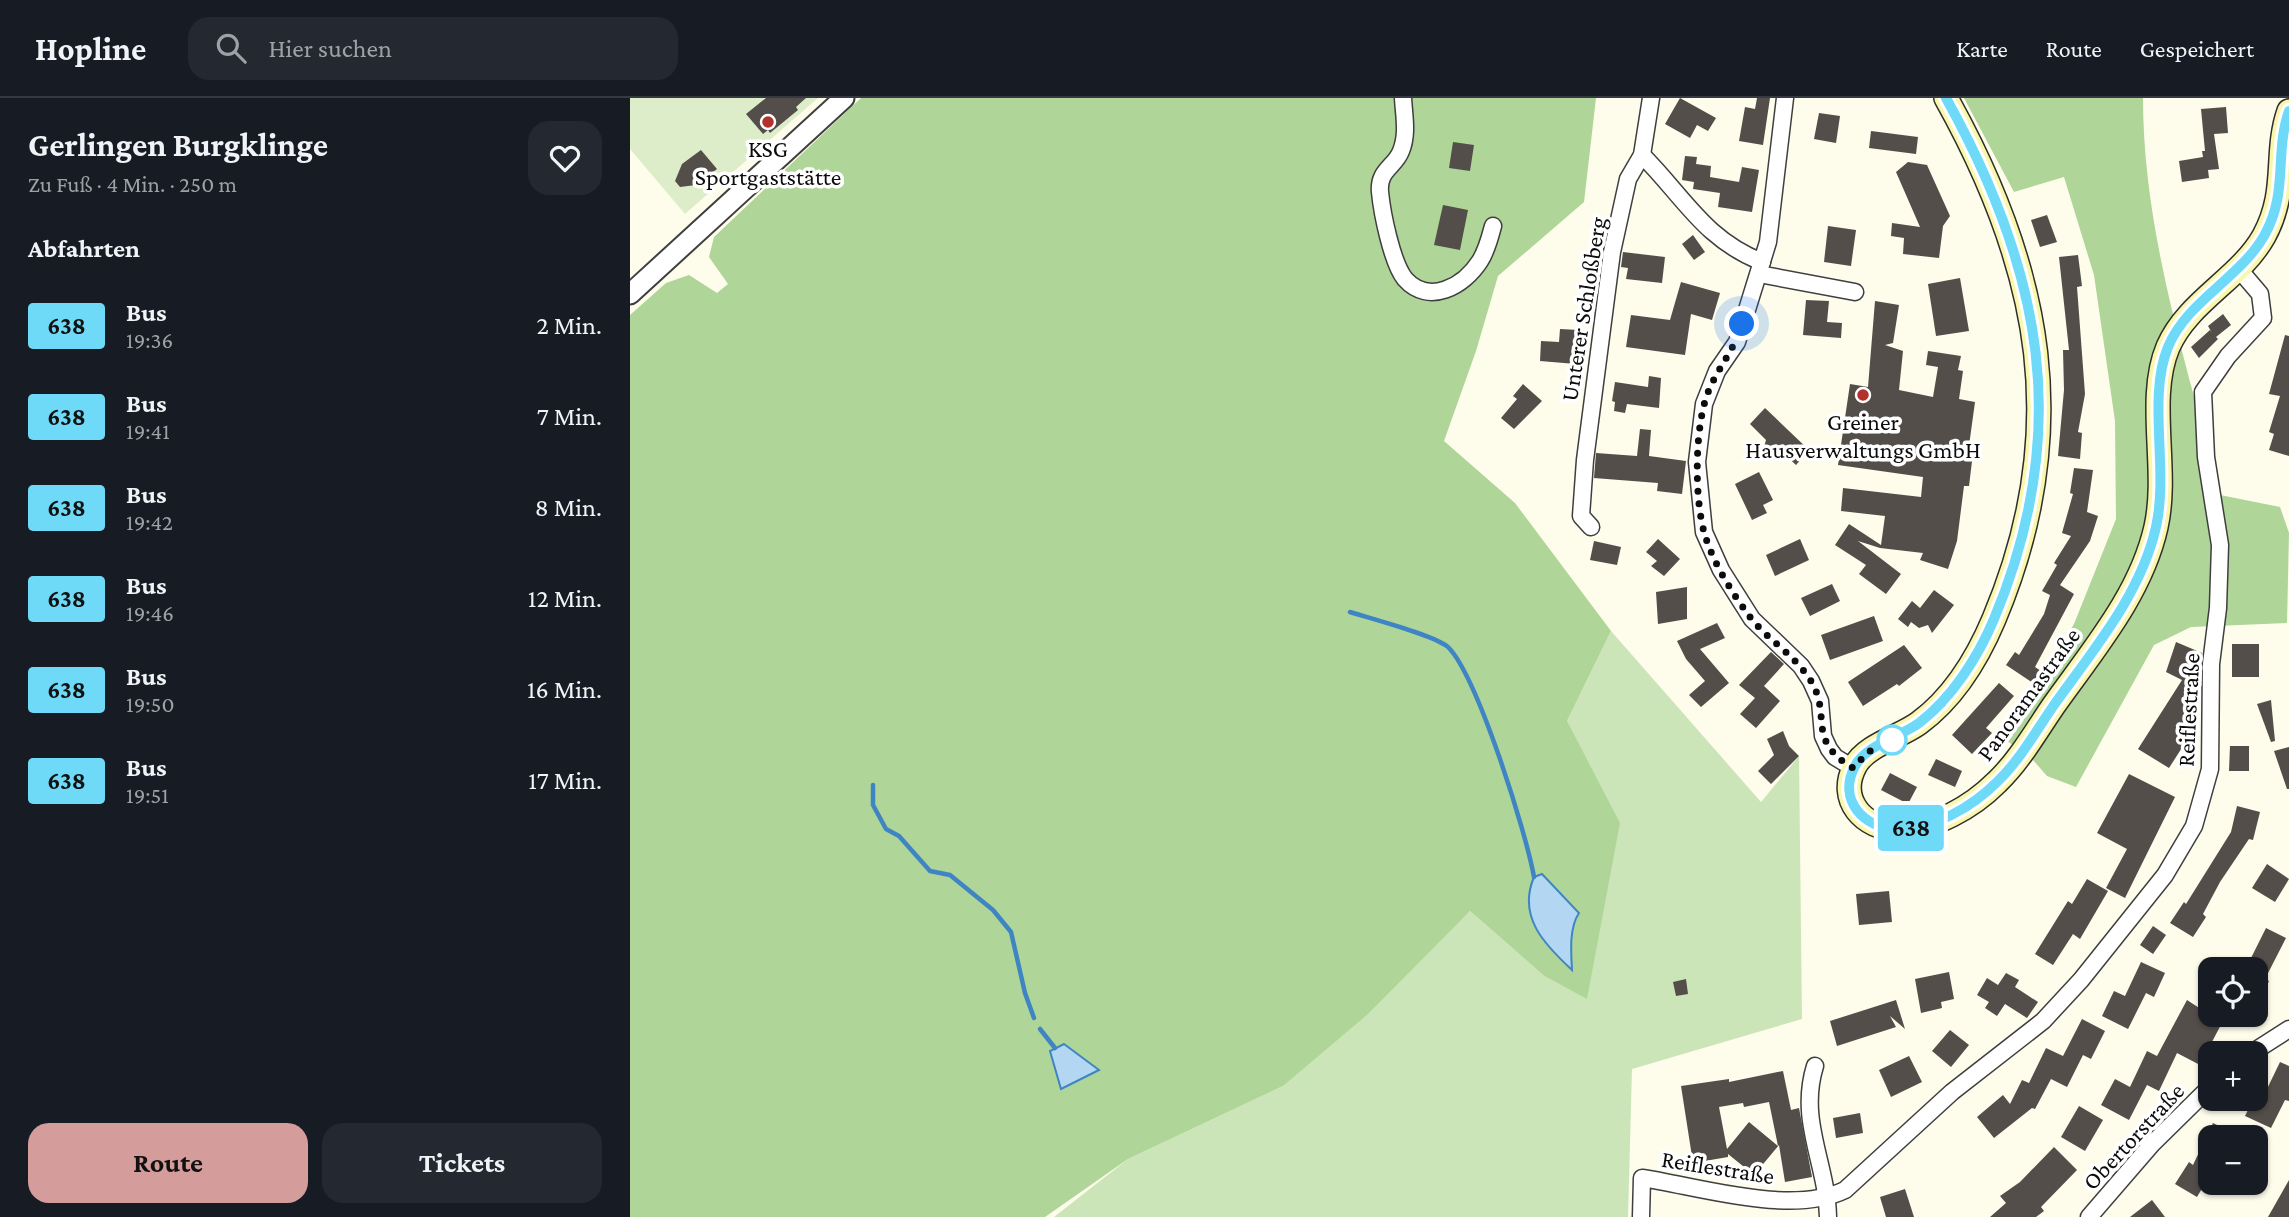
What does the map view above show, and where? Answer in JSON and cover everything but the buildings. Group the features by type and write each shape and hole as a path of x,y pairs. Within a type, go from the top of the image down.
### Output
{"main road":[{"path":"1853,768 1868,752 1903,733 1933,711 1970,664 1994,619 2028,508 2040,377 2031,311 2000,207 1946,98"},
{"name":"Panoramastraße","path":"1853,768 1850,782 1854,809 1864,820 1895,829 1913,828 1959,811 1998,782 2016,760 2122,607 2149,556 2163,488 2160,380 2169,344 2199,305 2265,235 2278,199 2285,124 2289,111"}],"street":[{"path":"630,294 844,98"},
{"path":"1403,98 1405,138 1400,155 1385,169 1380,190 1392,248 1405,278 1419,290 1437,293 1451,288 1479,262 1493,226"},
{"name":"Unterer Schloßberg","path":"1591,527 1581,516 1604,304 1628,179 1642,155 1651,98"},
{"path":"1785,98 1768,242 1737,342 1717,372 1704,404 1697,462 1704,532 1721,570 1752,619 1793,657 1811,681 1820,701 1821,727 1829,749 1835,757 1853,768"},
{"path":"2281,98 2289,102"},
{"path":"1642,155 1709,231 1760,268 1855,292"},
{"name":"Reiflestraße","path":"1641,1217 1643,1178 1743,1197 1793,1200 1828,1198 1853,1184 1952,1092 2043,1021 2081,980 2165,875 2194,826 2210,769 2211,664 2218,608 2220,545 2206,457 2203,392 2221,364 2263,318 2260,294 2237,267"},
{"path":"2268,1042 2289,1029"},
{"path":"1815,1066 1808,1091 1814,1141 1828,1198 1828,1217"},
{"name":"Obertorstraße","path":"2089,1217 2152,1144 2198,1099"}],"green space":[{"path":"630,98 818,98 685,214 630,149"},
{"path":"861,98 1596,98 1584,202 1498,276 1476,351 1444,441 1515,503 1611,631 1567,721 1620,823 1587,999 1543,975 1470,911 1368,1014 1283,1086 1128,1159 1045,1217 630,1217 630,315 666,283 689,275 717,293 728,284 709,257 714,237"},
{"path":"1964,98 2143,98 2150,198 2159,248 2181,348 2220,495 2280,507 2289,533 2287,623 2191,627 2154,645 2076,787 2047,776 2033,760 2006,740 2074,624 2116,519 2115,421 2094,275 2064,177 2014,192"},
{"path":"1611,631 1761,802 1799,756 1802,1019 1632,1069 1628,1217 1054,1217 1128,1159 1283,1086 1470,911 1543,975 1567,721"}],"water":[{"path":"1542,874 1579,913 1572,933 1572,970 1552,951 1531,917 1530,891 1534,877"},
{"path":"1064,1044 1099,1070 1061,1089 1050,1051"}],"waterway":[{"path":"1350,612 1442,643 1461,665 1487,722 1511,793 1534,877"},
{"path":"873,785 873,805 886,829 899,836 930,871 950,875 993,910 1011,932 1025,993 1034,1018"},
{"path":"1040,1029 1055,1048"}],"bus line":[{"name":"638","path":"1946,98 1968,137 2008,227 2031,311 2040,377 2039,411 2028,508 2008,579 1983,641 1959,681 1933,711 1903,733 1868,752 1853,768 1850,797 1854,809 1864,820 1879,827 1895,829 1913,828 1959,811 1998,782 2083,664 2138,581 2149,556 2163,488 2159,398 2160,380 2169,344 2183,323 2257,247 2265,235 2283,177 2283,142 2289,111"}],"place":[{"name":"KSG Sportgaststätte","path":"768,122"},
{"name":"Greiner Hausverwaltungs GmbH","path":"1863,395"}],"route":[{"path":"1742,324 1737,342 1717,372 1704,404 1697,462 1704,532 1721,570 1752,619 1801,666 1811,681 1820,701 1823,736 1835,757 1853,768 1868,752 1894,738 1892,740"}]}
